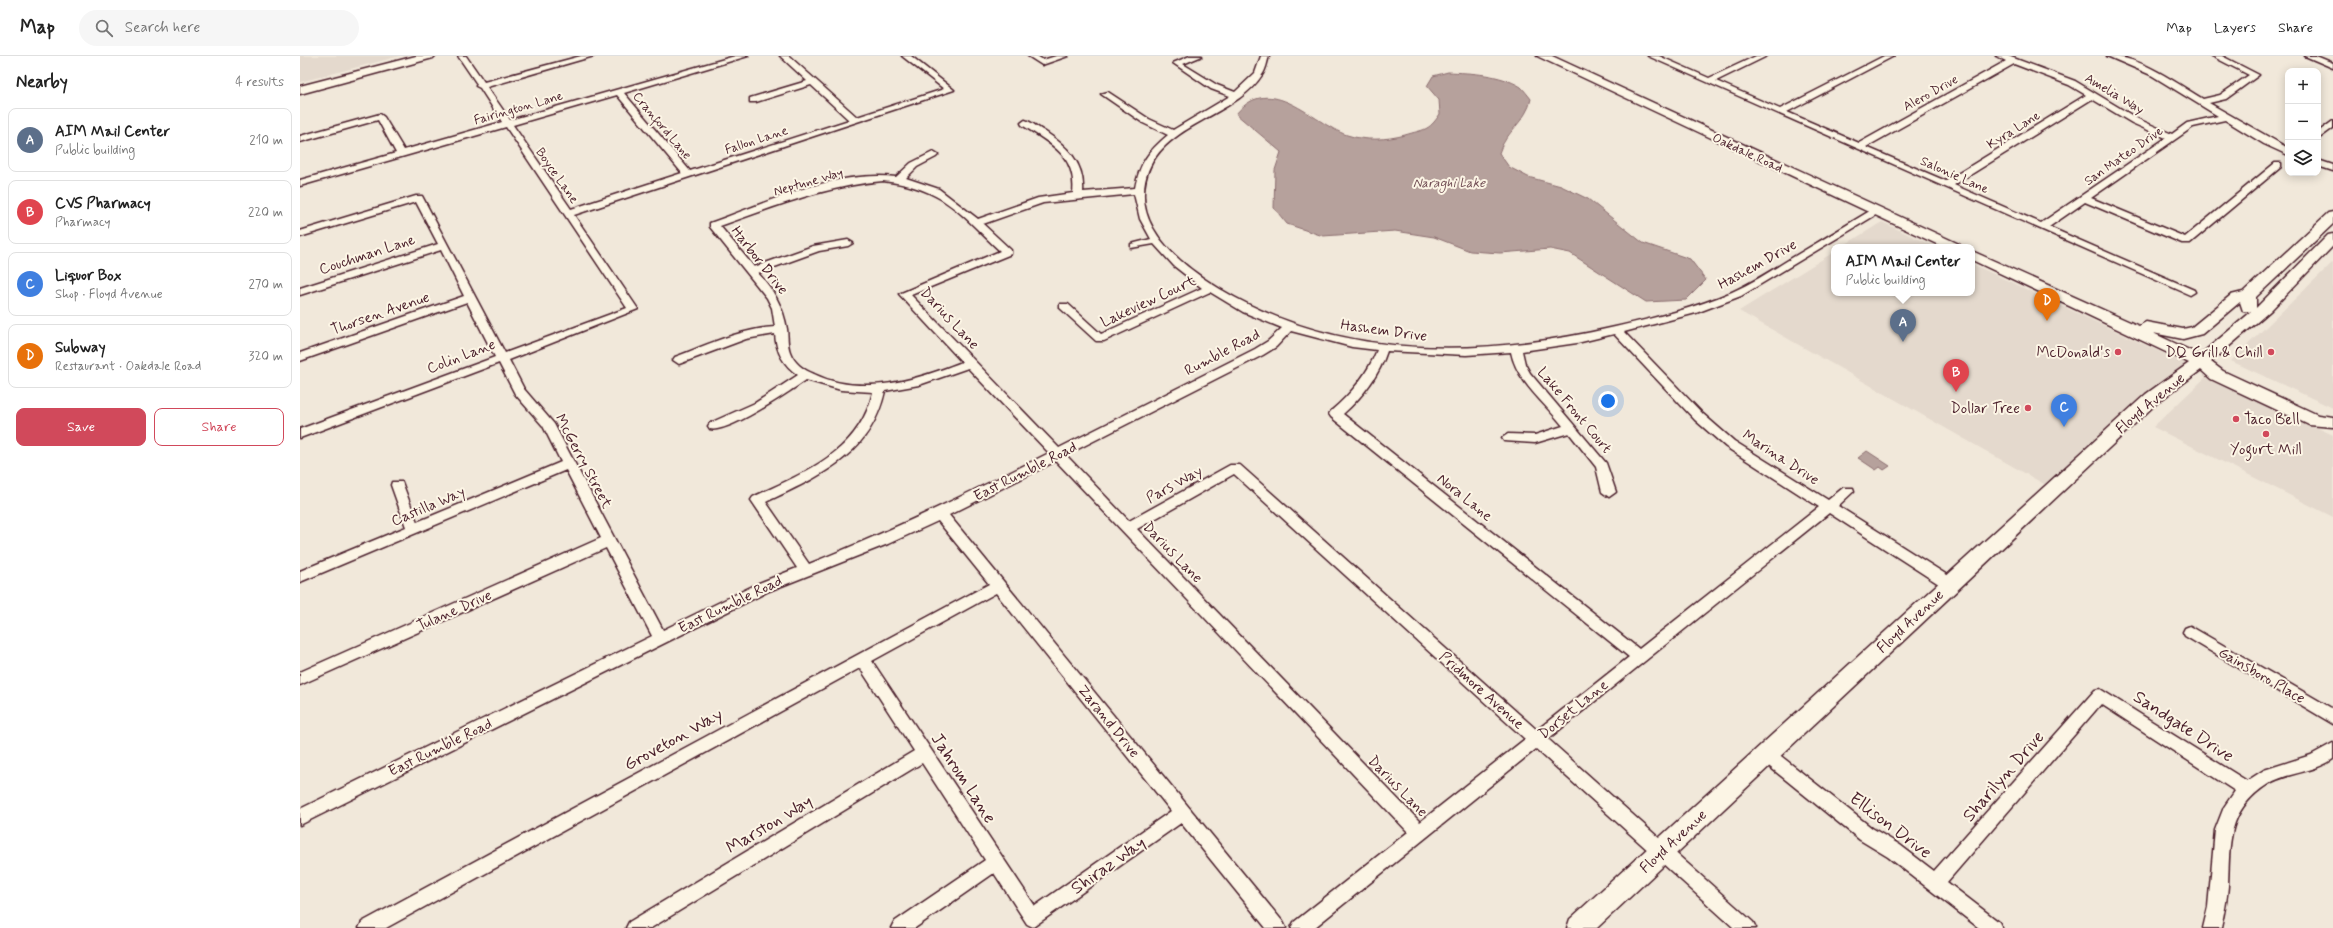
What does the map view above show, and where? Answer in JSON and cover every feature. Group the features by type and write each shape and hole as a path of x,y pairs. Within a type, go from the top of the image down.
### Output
{"street":[{"path":"300,85 410,56"},
{"path":"300,90 429,56"},
{"name":"Boyce Lane","path":"462,56 480,86 569,213 633,309"},
{"path":"480,86 590,56"},
{"name":"Fairington Lane","path":"300,183 744,56"},
{"path":"784,56 855,120"},
{"name":"Fallon Lane","path":"569,213 950,90 906,56"},
{"path":"1032,56 1042,63 1064,56"},
{"path":"1198,56 1178,63 1214,87 1236,95"},
{"name":"Hashem Drive","path":"1265,56 1264,64 1256,78 1236,95 1174,134 1150,159 1144,170 1139,191 1143,218 1158,240 1180,266 1210,288 1250,310 1290,326 1330,338 1412,352 1516,349 1558,344 1617,331 1685,314 1734,297 1876,211"},
{"name":"Oakdale Road","path":"1543,56 1948,244"},
{"name":"Salonie Lane","path":"1652,56 1861,146 2190,292"},
{"path":"1710,81 1760,56"},
{"path":"1780,112 1890,56"},
{"name":"Amelia Way","path":"2000,56 2072,83 2141,124 2172,137"},
{"path":"2111,56 2154,73 2267,142 2285,151"},
{"path":"2201,102 2223,97 2255,75 2216,56"},
{"path":"2309,56 2333,66"},
{"name":"Alero Drive","path":"1861,146 2013,61"},
{"path":"754,100 812,82"},
{"name":"Cranford Lane","path":"619,92 688,174"},
{"path":"1105,94 1146,121 1174,134"},
{"name":"Kyra Lane","path":"1947,185 2092,95"},
{"path":"300,138 380,117 401,154"},
{"name":"San Mateo Drive","path":"2042,227 2172,137 2200,121 2226,117"},
{"path":"1025,123 1062,150 1074,163 1080,176 1078,195"},
{"path":"2321,134 2333,124"},
{"path":"899,180 914,165 933,155"},
{"path":"2321,164 2333,168"},
{"path":"2084,198 2186,241 2278,165"},
{"name":"Neptune Way","path":"714,225 828,186 858,181 899,180 936,190 1007,252 904,294"},
{"path":"975,223 1041,200 1078,195 1139,191"},
{"name":"McGerry Street","path":"300,234 419,198 519,391 548,424 660,638"},
{"path":"2110,318 2166,332 2188,334 2197,331 2236,298 2248,296 2333,216"},
{"name":"Harbor Drive","path":"714,225 774,299 778,309 782,330 784,353 788,361 806,375 832,385 847,388 880,389 923,381 969,363"},
{"name":"Floyd Avenue","path":"1579,928 2152,398 2201,362 2266,307 2298,271 2333,238"},
{"path":"1135,246 1158,240"},
{"path":"751,272 817,248 848,243"},
{"name":"Couchman Lane","path":"300,292 444,245"},
{"path":"1975,256 2110,318 2201,362 2217,375 2315,421 2332,422"},
{"name":"Lakeview Court","path":"1064,306 1100,339 1210,288"},
{"name":"Darius Lane","path":"904,294 1056,455 1419,832"},
{"path":"2248,296 2248,321"},
{"name":"Thorsen Avenue","path":"300,357 471,297"},
{"name":"Colin Lane","path":"300,434 633,309"},
{"name":"Rumble Road","path":"1164,400 1259,352 1272,344 1290,326"},
{"path":"679,360 736,338 782,330"},
{"name":"Marina Drive","path":"1617,331 1714,431 1828,507 1950,584"},
{"name":"Nora Lane","path":"1383,348 1380,358 1361,389 1335,414 1639,657"},
{"name":"Lake Front Court","path":"1516,349 1519,364 1525,376 1572,428 1602,466 1609,492"},
{"path":"714,426 759,406 806,375"},
{"path":"805,569 758,500 814,472 846,450 868,426 877,407 880,389"},
{"name":"East Rumble Road","path":"300,817 764,587 805,569 883,540 940,514 1164,400"},
{"path":"1508,438 1535,439 1572,428"},
{"name":"Castilla Way","path":"300,576 568,464"},
{"name":"Pars Way","path":"1127,528 1236,468"},
{"name":"Pridmore Avenue","path":"1236,468 1747,928"},
{"path":"397,485 413,529"},
{"name":"Dorset Lane","path":"1300,928 1848,491"},
{"name":"Zarand Drive","path":"940,514 1278,928"},
{"name":"Tulane Drive","path":"300,679 608,541"},
{"name":"Groveton Way","path":"368,928 998,585"},
{"name":"Gainsboro Place","path":"2190,632 2333,717"},
{"name":"Jahrom Lane","path":"862,659 1033,918"},
{"name":"Sandgate Drive","path":"2100,694 2247,790"},
{"name":"Sharilyn Drive","path":"1935,883 2100,694"},
{"path":"2212,928 2218,911 2221,884 2219,850 2222,829 2229,813 2247,790 2263,779 2322,760 2333,750"},
{"name":"Marston Way","path":"635,928 924,753"},
{"name":"Ellison Drive","path":"1766,754 1866,834 1894,851 1993,928"},
{"name":"Shiraz Way","path":"1033,918 1183,812"},
{"path":"900,928 996,862"}],"shaded area":[{"path":"300,56 400,56 300,82"},
{"path":"1882,222 1929,244 1846,244"},
{"path":"1831,254 1831,296 1975,296 1975,265 2186,364 2051,488 1739,311"},
{"path":"2333,262 2333,408 2231,361"},
{"path":"2207,376 2333,435 2333,517 2153,427"}],"water":[{"name":"Naraghi Lake","path":"1448,72 1485,75 1504,79 1521,87 1531,99 1525,114 1506,139 1499,153 1509,167 1528,177 1561,186 1588,199 1643,243 1690,259 1706,280 1686,300 1646,302 1570,253 1550,249 1500,253 1470,251 1434,237 1395,231 1323,236 1287,224 1274,208 1275,170 1281,152 1236,114 1249,102 1263,97 1277,99 1292,104 1347,135 1369,139 1398,137 1425,129 1436,120 1440,114 1439,100 1427,86 1433,76"},
{"path":"1867,451 1890,466 1884,470 1880,467 1876,470 1858,458"}],"place":[{"name":"Subway","path":"2047,321"},
{"name":"AIM Mail Center","path":"1903,342"},
{"name":"McDonald's","path":"2118,352"},
{"name":"DQ Grill & Chill","path":"2271,352"},
{"name":"CVS Pharmacy","path":"1956,392"},
{"name":"Dollar Tree","path":"2028,408"},
{"name":"Taco Bell","path":"2236,419"},
{"name":"Liquor Box","path":"2064,427"},
{"name":"Yogurt Mill","path":"2266,434"}]}
